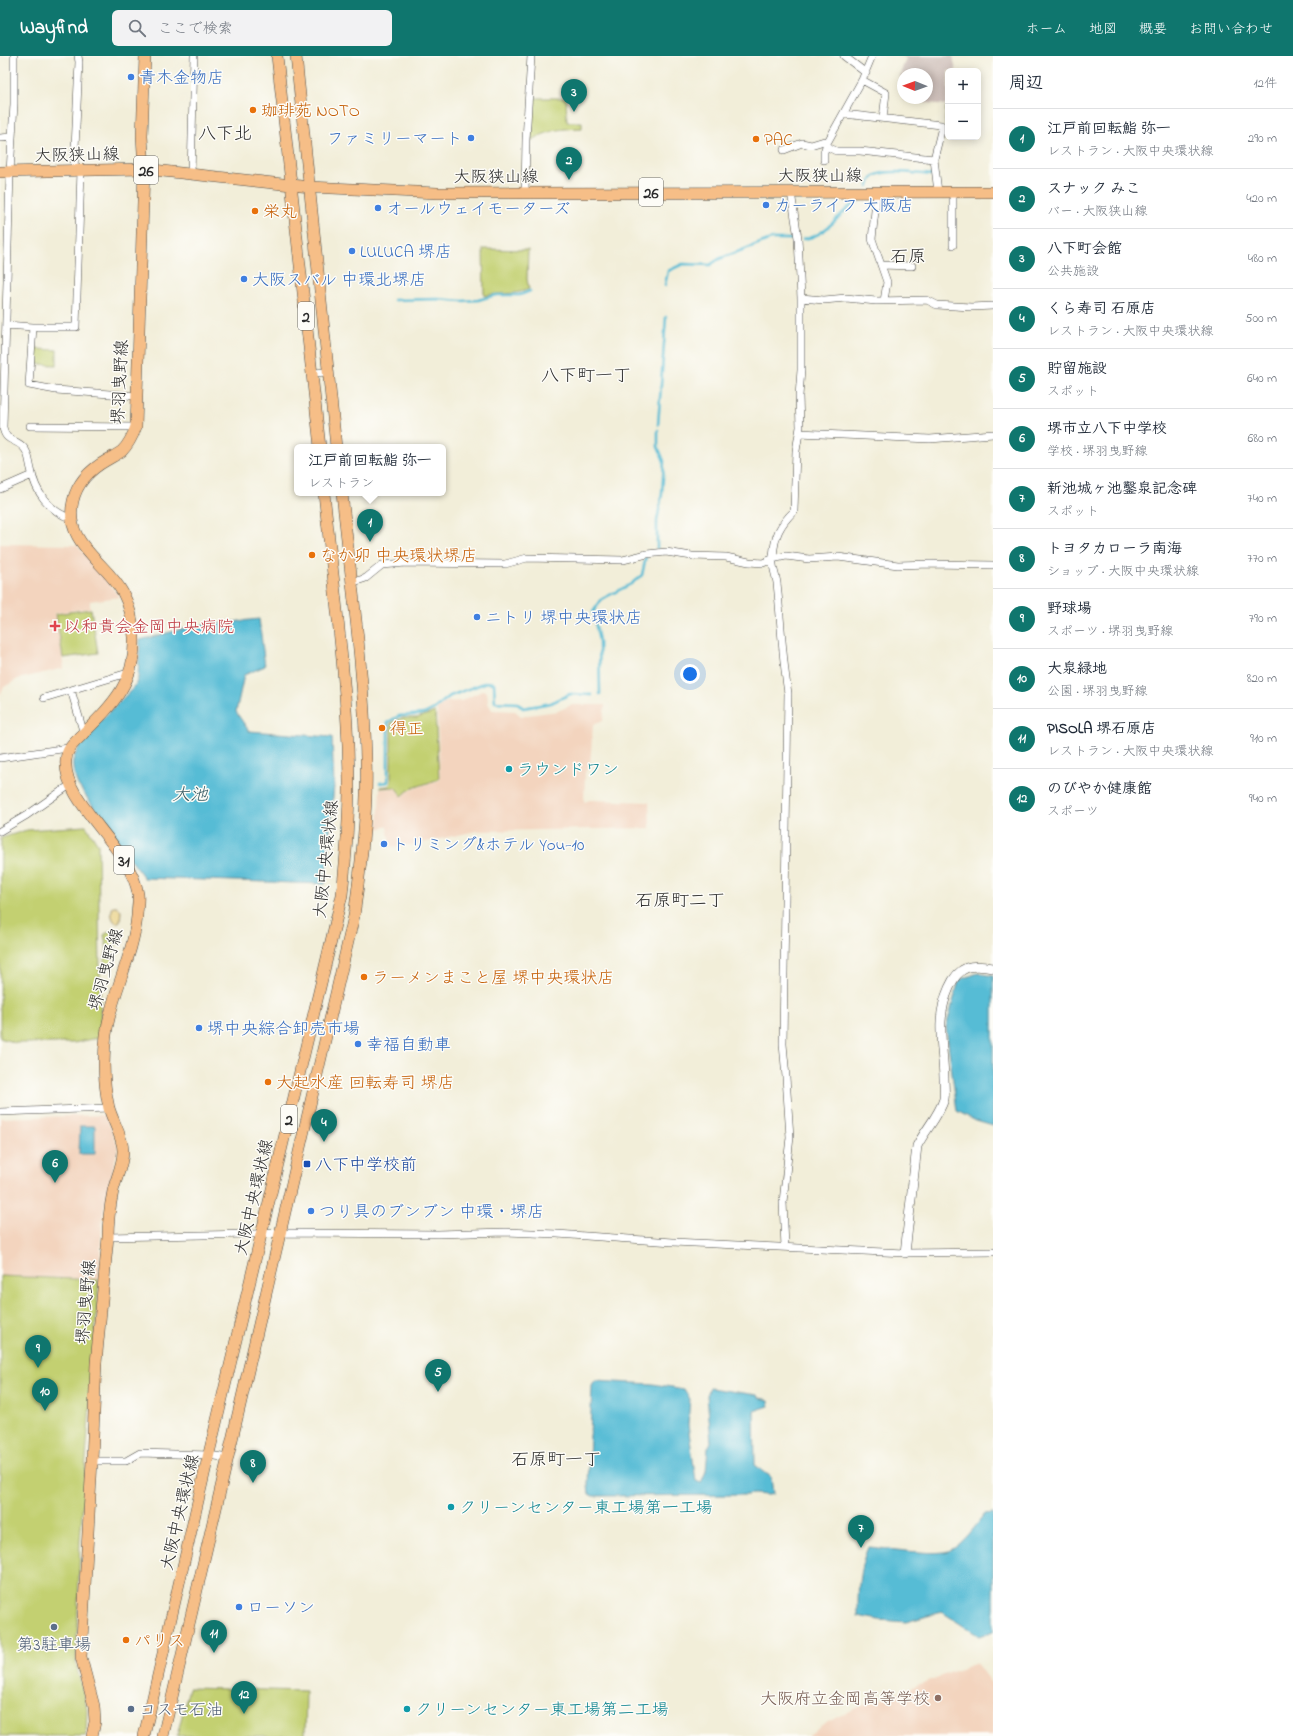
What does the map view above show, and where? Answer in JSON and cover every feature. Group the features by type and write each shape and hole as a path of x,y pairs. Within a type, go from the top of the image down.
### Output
{"main road":[{"name":"堺羽曳野線","path":"92,1736 95,1722 94,1706 81,1657 96,1363 108,1237 108,1219 113,1190 123,1150 109,1108 105,1070 106,1039 109,1015 128,961 136,928 139,895 133,876 122,856 70,785 66,774 68,748 84,734 114,700 126,683 131,672 134,637 129,607 123,592 80,542 74,531 72,504 76,490 83,480 97,466 122,451 131,439 136,427 144,170 142,136 145,56"},
{"name":"2","path":"277,56 320,444"},
{"name":"2","path":"296,56 336,444"},
{"name":"大阪狭山線","path":"5,172 144,170 310,187 437,194 993,192"},
{"name":"大阪中央環状線","path":"144,1736 342,895 348,838 349,783 346,706 324,496"},
{"name":"大阪中央環状線","path":"163,1736 354,916 366,814 366,759 361,683 342,496"}],"street":[{"path":"14,56 12,138 5,172 6,325 4,434 7,438 24,448 27,452 33,482 39,493 54,510 72,519"},
{"path":"6,325 32,327 76,327 78,56"},
{"path":"191,175 194,56"},
{"path":"525,194 526,140 532,56"},
{"path":"844,56 866,72"},
{"path":"824,160 824,152 827,143 862,80 872,56"},
{"path":"862,80 886,93 883,118"},
{"path":"844,114 940,125 941,131 934,159 938,192"},
{"path":"0,138 12,138"},
{"path":"784,150 802,143 811,145 824,141 830,148 836,151 860,151 934,159"},
{"path":"785,1247 784,1202 790,1137 783,1044 788,693 783,658 777,579 772,558 776,537 782,523 794,511 796,451 799,432 801,298 798,238 791,192"},
{"path":"877,192 872,239 887,282 884,301"},
{"path":"952,245 953,192"},
{"path":"881,265 912,266"},
{"path":"801,298 824,300 846,298 884,301 927,300 937,304 971,307 993,306"},
{"path":"32,327 29,385 56,390 137,396"},
{"path":"312,373 328,372"},
{"path":"30,426 136,427"},
{"path":"799,432 930,439 993,434"},
{"path":"0,489 32,475"},
{"path":"352,583 366,578 382,565 406,563 505,564 527,558 623,560 647,554 666,552 692,556 726,557 763,563 772,558 786,556 809,559 838,557 898,565 993,565"},
{"path":"44,698 131,672"},
{"path":"71,690 84,734"},
{"path":"0,758 68,748"},
{"path":"0,831 28,815 70,785"},
{"path":"905,1253 917,1146 939,1112 944,1098 940,1025 942,1008 952,982 962,970 968,966 976,965 993,968"},
{"path":"0,1112 109,1108"},
{"path":"108,1237 506,1232 673,1242 905,1253 993,1252"},
{"path":"92,1461 126,1461 140,1453 209,1455 228,1458"}],"shaded area":[{"path":"902,56 953,56 955,68 945,68 945,105 933,103 933,68 902,68 906,58"},
{"path":"0,544 77,545 120,597 90,601 90,608 55,613 64,668 18,679 4,687 0,695"},
{"path":"484,690 487,692 488,703 492,710 515,711 521,716 558,711 571,705 605,705 603,720 593,725 590,765 585,772 584,802 590,800 649,802 650,828 476,831 417,844 391,847 387,826 378,829 380,789 395,788 402,797 410,790 440,780 437,709 446,702 462,701"},
{"path":"106,1115 118,1147 102,1219 99,1279 0,1276 0,1118"},
{"name":"大阪府立金岡高等学校","path":"976,1663 993,1686 993,1736 807,1736 828,1722 851,1710"}],"green space":[{"path":"536,98 566,98 567,122 582,122 582,128 556,130 531,141 532,101"},
{"path":"483,249 528,250 527,279 529,289 512,293 484,296"},
{"path":"35,349 57,350 57,365 35,364"},
{"path":"91,609 98,653 63,658 56,614"},
{"path":"435,712 439,779 410,789 402,796 395,787 380,788 389,786 391,782 391,723 402,718 417,718"},
{"path":"86,826 98,844 101,1037 74,1043 15,1043 0,1038 1,838 27,830"},
{"path":"109,931 116,933 118,938 114,951 113,965 108,967 104,964 107,948 104,935"},
{"path":"0,1276 99,1280 80,1541 76,1664 87,1709 86,1736 0,1736"},
{"path":"189,1688 306,1691 305,1736 177,1736"}],"sand":[{"path":"113,907 118,907 121,911 120,921 117,923 114,921 112,916"}],"water":[{"name":"大池","path":"259,619 265,666 244,675 236,712 249,731 332,737 334,786 325,884 144,878 78,785 73,767 73,761 76,753 90,733 135,686 138,678 140,640 194,626"},
{"path":"978,973 993,976 993,1126 976,1121 957,1111 946,1027 959,980"},
{"path":"80,1126 95,1126 95,1154 79,1154"},
{"path":"595,1381 653,1384 684,1389 690,1399 688,1425 696,1481 701,1483 706,1471 708,1448 711,1442 707,1395 710,1388 757,1395 760,1398 769,1400 769,1406 754,1411 755,1465 771,1477 773,1494 593,1496 589,1494 588,1485 592,1386"},
{"path":"993,1513 993,1631 979,1636 942,1612 906,1622 879,1620 858,1616 860,1573 868,1547 932,1553 948,1551 953,1549 963,1540 985,1514"}],"waterway":[{"path":"868,186 874,177 886,172 932,175"},
{"path":"803,239 810,238 822,232 860,199"},
{"path":"665,285 668,271 683,264 710,265 719,259 771,239 794,239"},
{"path":"394,300 478,300 496,295 520,295 530,291"},
{"path":"658,425 666,317"},
{"path":"657,548 657,521 662,494 664,461 658,447 658,430"},
{"path":"600,694 599,641 593,612 602,599 631,584 642,575 646,556"},
{"path":"380,783 388,782 388,722 399,716 424,714 434,709 450,696 487,682 494,683 495,702 518,703 523,708 551,703 570,694 592,695"}],"place":[{"name":"青木金物店","path":"131,77"},
{"name":"珈琲苑 NOTO","path":"253,110"},
{"name":"八下町会館","path":"574,112"},
{"name":"ファミリーマート","path":"471,138"},
{"name":"PAC","path":"756,139"},
{"name":"スナック みこ","path":"569,180"},
{"name":"カーライフ 大阪店","path":"766,205"},
{"name":"オールウェイモーターズ","path":"378,208"},
{"name":"栄丸","path":"255,211"},
{"name":"LULUCA 堺店","path":"352,251"},
{"name":"大阪スバル 中環北堺店","path":"244,279"},
{"name":"江戸前回転鮨 弥一","path":"370,542"},
{"name":"なか卯 中央環状堺店","path":"312,555"},
{"name":"ニトリ 堺中央環状店","path":"477,617"},
{"name":"以和貴会金岡中央病院","path":"55,626"},
{"name":"得正","path":"382,728"},
{"name":"ラウンドワン","path":"509,769"},
{"name":"トリミング&ホテル You-10","path":"384,844"},
{"name":"ラーメンまこと屋 堺中央環状店","path":"364,977"},
{"name":"堺中央綜合卸売市場","path":"199,1028"},
{"name":"幸福自動車","path":"358,1044"},
{"name":"大起水産 回転寿司 堺店","path":"268,1082"},
{"name":"くら寿司 石原店","path":"324,1142"},
{"name":"八下中学校前","path":"307,1164"},
{"name":"堺市立八下中学校","path":"55,1183"},
{"name":"つり具のブンブン 中環・堺店","path":"311,1211"},
{"name":"野球場","path":"38,1368"},
{"name":"貯留施設","path":"438,1392"},
{"name":"大泉緑地","path":"45,1411"},
{"name":"トヨタカローラ南海","path":"253,1483"},
{"name":"クリーンセンター東工場第一工場","path":"451,1507"},
{"name":"新池城ヶ池鑿泉記念碑","path":"861,1548"},
{"name":"ローソン","path":"239,1607"},
{"name":"第3駐車場","path":"54,1627"},
{"name":"パリス","path":"126,1640"},
{"name":"PISOLA 堺石原店","path":"214,1653"},
{"name":"大阪府立金岡高等学校","path":"938,1698"},
{"name":"コスモ石油","path":"131,1709"},
{"name":"クリーンセンター東工場第二工場","path":"407,1709"},
{"name":"のびやか健康館","path":"244,1714"}],"district":[{"name":"八下北","path":"225,133"},
{"name":"石原","path":"908,256"},
{"name":"八下町一丁","path":"586,375"},
{"name":"石原町二丁","path":"680,900"},
{"name":"石原町一丁","path":"556,1459"}]}
